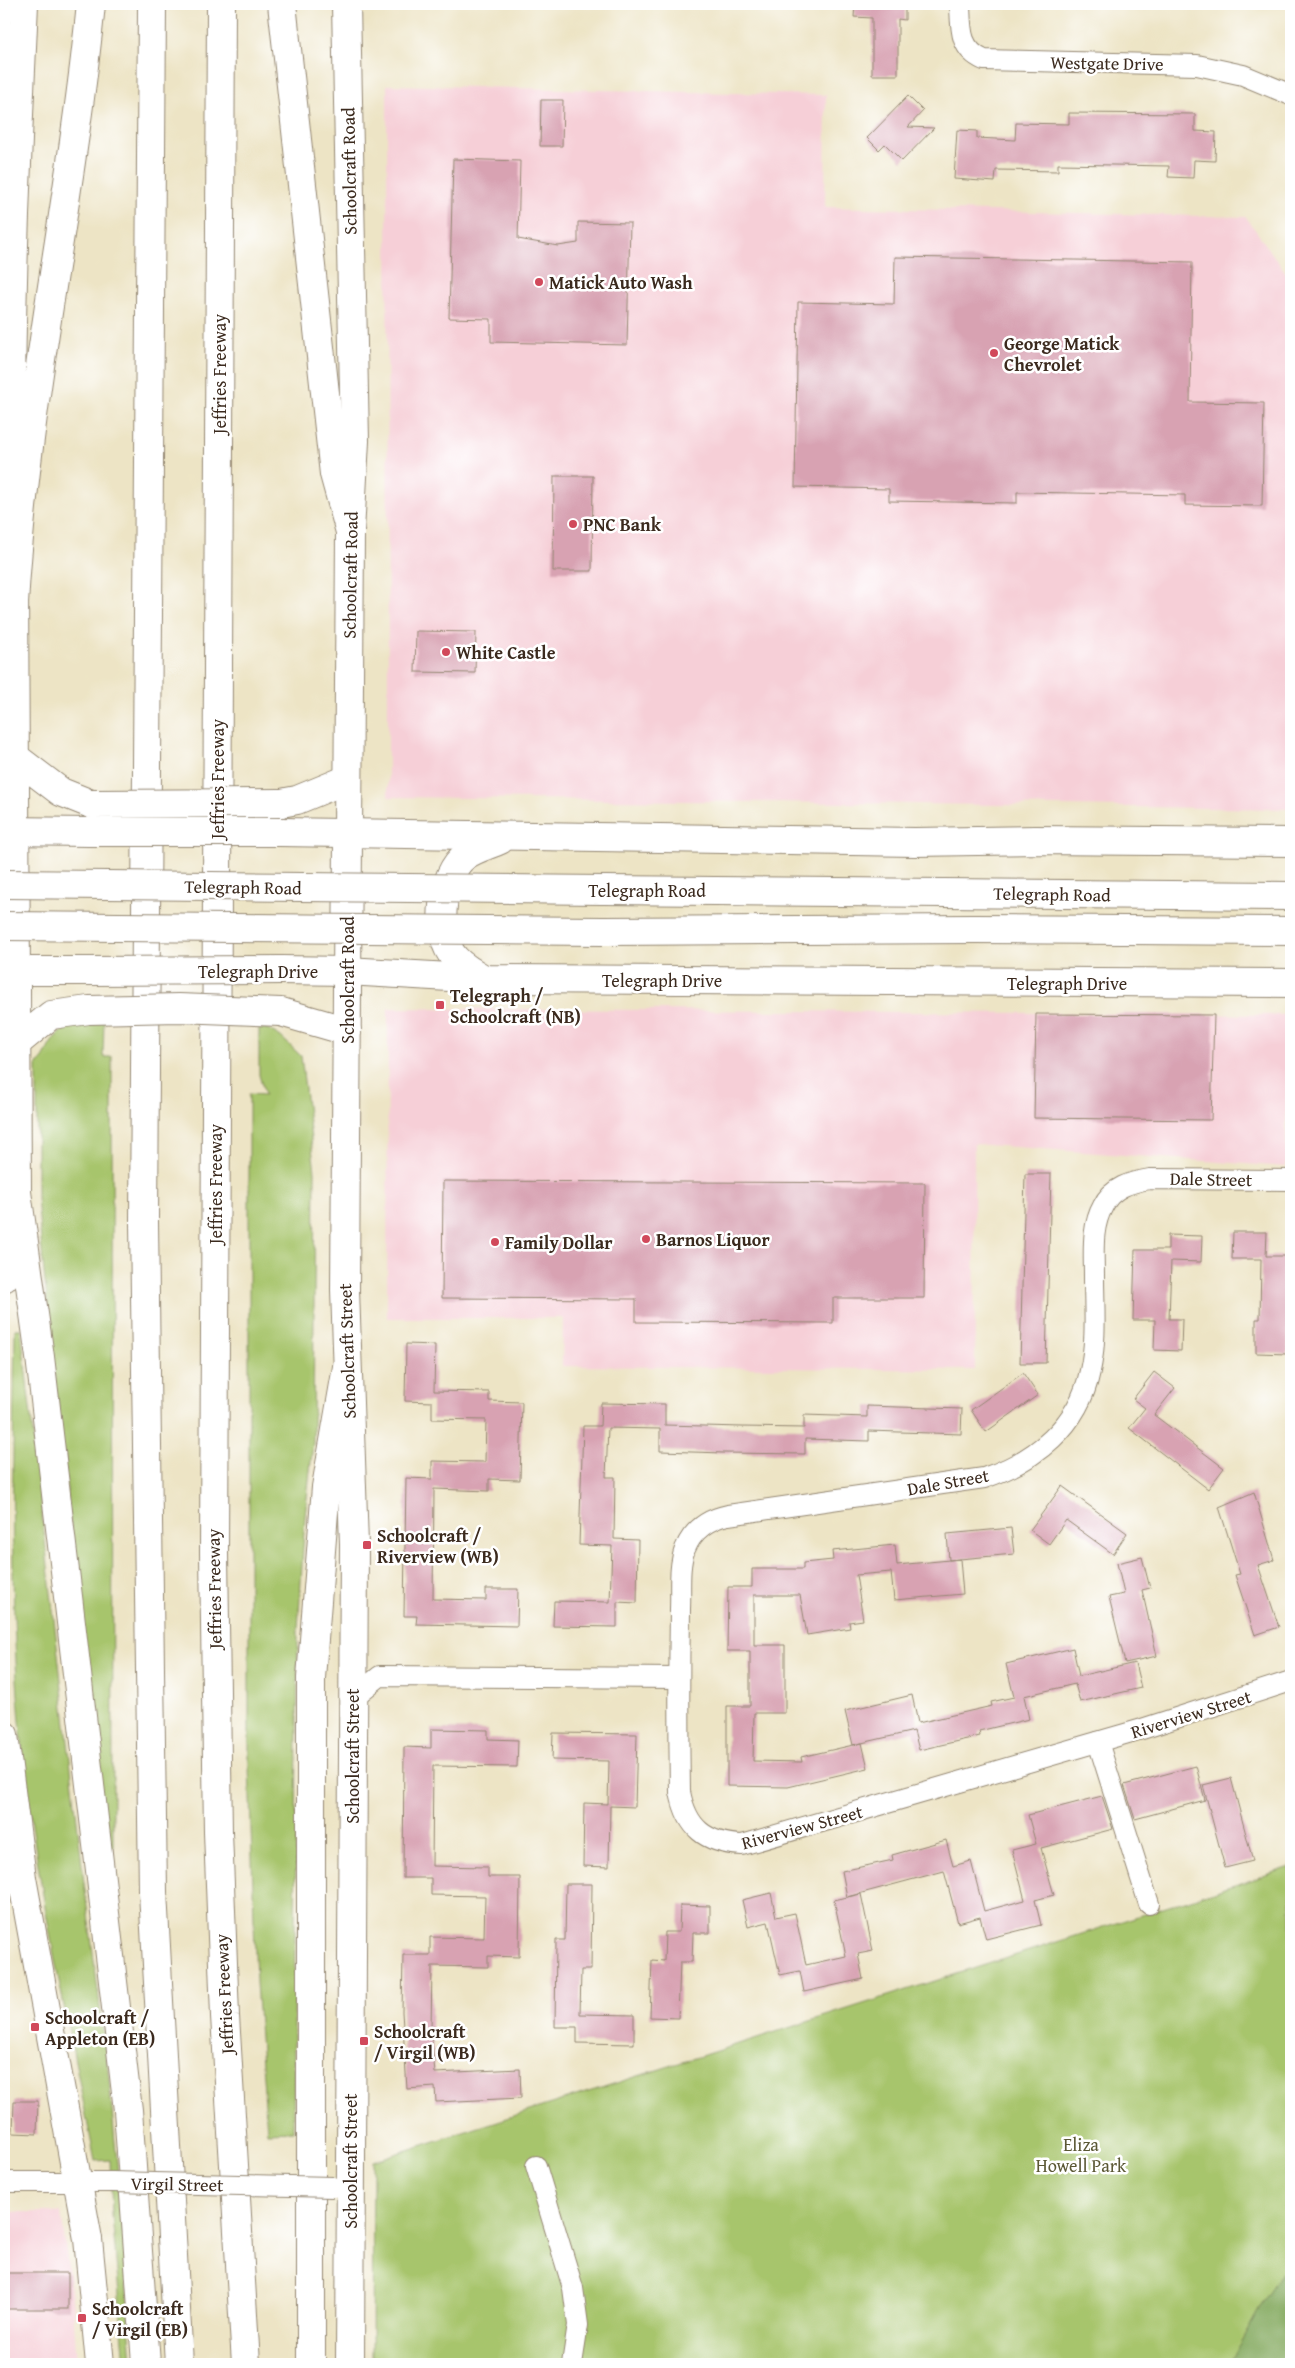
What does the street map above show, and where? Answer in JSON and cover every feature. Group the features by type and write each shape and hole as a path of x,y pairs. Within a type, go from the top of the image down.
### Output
{"main road":[{"path":"14,603 8,342 13,34 24,4"},
{"path":"91,4 85,66 40,364 20,515 9,644 15,757 10,831 10,971 17,1043 18,1192 41,1366 128,2110 146,2364"},
{"path":"152,4 144,1222 153,1892 179,2364"},
{"name":"Jeffries Freeway","path":"221,4 214,1553 218,1832 225,2016 246,2364"},
{"path":"282,4 334,474 350,532"},
{"name":"Schoolcraft Road","path":"346,4 355,441 350,532 346,1147"},
{"path":"15,757 61,792 91,804 281,803 297,800 348,779"},
{"path":"10,831 280,832 915,842 1035,840 1291,842"},
{"path":"484,979 466,968 451,953 442,932 444,901 450,876 464,856 506,837"},
{"name":"Telegraph Road","path":"4,884 1291,896"},
{"name":"Telegraph Road","path":"4,926 604,931 984,929 1291,932"},
{"name":"Telegraph Drive","path":"10,971 347,971 484,979 1291,983"},
{"path":"17,1043 51,1015 89,1010 179,1008 282,1012 347,1031"},
{"name":"Schoolcraft Street","path":"346,1147 347,1367 354,1544 353,1698 341,2187 350,2364"},
{"path":"4,1266 18,1192"},
{"path":"310,2364 311,1678 326,1487 347,1367"},
{"path":"4,1735 13,1878 78,2182 88,2239 100,2364"}],"street":[{"name":"Westgate Drive","path":"960,4 961,33 964,43 975,56 984,60 1197,65 1243,75 1290,91"},
{"name":"Dale Street","path":"679,1678 682,1560 690,1540 696,1531 707,1522 728,1515 984,1478 1024,1462 1057,1434 1068,1420 1085,1388 1090,1371 1094,1340 1095,1225 1108,1198 1129,1183 1150,1178 1291,1180"},
{"path":"353,1698 380,1676 679,1678"},
{"name":"Riverview Street","path":"679,1678 680,1792 683,1809 692,1824 705,1836 724,1845 742,1846 1098,1742 1259,1693 1291,1681"},
{"path":"1098,1742 1149,1904"},
{"path":"536,2166 574,2288 578,2325 572,2364"},
{"name":"Virgil Street","path":"4,2182 112,2182 341,2187"}],"shaded area":[{"path":"387,85 826,95 825,207 1246,217 1291,280 1291,809 388,797"},
{"path":"388,1008 1287,1015 1286,1167 974,1144 975,1370 562,1366 563,1318 387,1318"},
{"path":"4,2212 61,2212 73,2307 77,2364 4,2364"}],"green space":[{"path":"104,1021 103,1057 112,1057 113,1855 106,1856 37,1198 37,1064 43,1058 55,1038 66,1028 80,1023"},
{"path":"259,1028 268,1029 281,1037 301,1056 315,1172 313,1443 305,1516 298,1629 293,2131 267,2132 256,1983 249,1766 249,1094 265,1095 259,1075"},
{"path":"15,1329 21,1329 84,1883 108,2069 122,2215 132,2364 125,2364 112,2215 110,2160 95,2161 42,1887 26,1776 20,1721 14,1623"},
{"name":"Eliza Howell Park","path":"1291,1867 1291,2364 372,2364 373,2161"},
{"path":"1291,2260 1291,2364 1229,2364 1265,2299"}],"building":[{"path":"855,4 905,4 905,20 898,19 898,75 872,75 872,18 854,17"},
{"path":"908,96 923,111 908,127 934,128 902,161 885,144 879,150 867,138"},
{"path":"541,100 563,100 562,146 540,146"},
{"path":"1069,113 1195,114 1195,131 1216,132 1215,161 1194,160 1193,178 1168,177 1169,166 1058,164 1058,171 996,170 995,182 954,179 957,130 977,131 977,138 1015,140 1016,123 1069,124"},
{"name":"Matick Auto Wash","path":"453,159 520,161 518,239 558,246 578,243 578,222 630,223 627,345 491,342 491,319 449,318"},
{"name":"George Matick Chevrolet","path":"895,257 1192,262 1190,402 1264,403 1262,506 1185,505 1185,495 1017,492 1017,503 889,501 889,489 795,487 798,302 894,304"},
{"name":"PNC Bank","path":"554,476 593,476 592,571 553,571"},
{"name":"White Castle","path":"416,631 476,632 475,673 415,672"},
{"path":"1036,1014 1214,1015 1211,1120 1034,1118"},
{"path":"1025,1174 1051,1174 1046,1363 1020,1363"},
{"path":"443,1181 925,1183 924,1298 833,1298 833,1323 636,1322 636,1299 442,1298"},
{"path":"1233,1232 1267,1232 1266,1256 1289,1256 1288,1354 1256,1353 1256,1319 1260,1319 1261,1259 1232,1259"},
{"path":"1168,1235 1202,1236 1201,1262 1171,1261 1169,1319 1182,1319 1181,1351 1154,1350 1155,1320 1133,1320 1135,1250 1168,1250"},
{"path":"406,1344 435,1345 434,1391 489,1392 489,1401 522,1402 520,1480 489,1479 489,1491 434,1489 433,1599 486,1600 486,1589 518,1589 517,1626 416,1624 417,1616 404,1616 406,1478 432,1479 432,1461 485,1462 486,1420 432,1419 432,1402 405,1401"},
{"path":"1154,1372 1175,1388 1154,1415 1224,1468 1208,1489 1129,1428 1145,1408 1133,1399"},
{"path":"1023,1373 1038,1395 986,1432 971,1410"},
{"path":"601,1403 665,1404 665,1425 742,1427 804,1428 804,1415 867,1417 867,1406 962,1409 961,1434 869,1431 869,1441 805,1439 805,1454 724,1453 660,1451 660,1429 608,1428 606,1477 615,1477 614,1539 638,1540 637,1603 617,1602 617,1627 553,1626 554,1601 610,1602 612,1546 579,1545 583,1426 600,1426"},
{"path":"1062,1486 1127,1533 1113,1554 1066,1520 1049,1544 1030,1530"},
{"path":"1254,1492 1274,1560 1258,1565 1279,1627 1255,1635 1235,1575 1240,1574 1219,1507"},
{"path":"1011,1528 1014,1554 949,1560 947,1534"},
{"path":"895,1545 897,1565 960,1559 963,1594 894,1600 891,1572 856,1575 863,1620 849,1622 850,1628 807,1635 800,1595 754,1595 754,1645 785,1645 785,1713 754,1713 753,1761 802,1762 801,1757 862,1743 868,1768 788,1787 727,1786 727,1706 750,1706 750,1651 727,1651 728,1587 752,1587 752,1569 803,1569 803,1563 833,1560 832,1551"},
{"path":"1142,1557 1150,1588 1142,1590 1157,1656 1125,1663 1109,1597 1124,1594 1117,1563"},
{"path":"1073,1648 1079,1676 1135,1663 1141,1688 1080,1702 1075,1684 1024,1696 1029,1719 979,1731 980,1736 919,1750 914,1731 853,1745 845,1711 912,1695 918,1723 992,1706 991,1702 1014,1697 1006,1664"},
{"path":"431,1729 488,1730 488,1739 518,1740 517,1767 433,1766 432,1866 488,1867 488,1877 520,1877 519,1957 488,1956 488,1967 432,1966 431,2030 435,2073 520,2069 521,2098 436,2102 435,2087 407,2089 402,2012 403,1955 430,1955 430,1937 484,1938 485,1896 431,1895 431,1878 403,1878 404,1747 431,1748"},
{"path":"553,1733 637,1734 635,1807 610,1806 609,1867 583,1866 584,1803 608,1804 609,1761 552,1760"},
{"path":"1196,1766 1205,1800 1135,1819 1124,1785"},
{"path":"1231,1778 1253,1861 1225,1868 1203,1785"},
{"path":"1102,1796 1113,1829 1041,1848 1054,1895 1035,1900 1041,1925 986,1939 980,1917 958,1923 944,1871 847,1897 842,1871 893,1860 892,1855 946,1840 953,1866 971,1861 984,1911 1025,1900 1012,1850 1036,1844 1028,1815"},
{"path":"566,1884 592,1884 591,1970 581,1970 580,2014 634,2015 634,2044 577,2043 577,2027 555,2027 556,1940 565,1940"},
{"path":"771,1893 776,1917 795,1913 806,1965 846,1956 834,1900 861,1894 873,1951 858,1954 863,1979 804,1992 800,1971 780,1975 768,1922 748,1927 742,1900"},
{"path":"680,1905 710,1906 710,1933 693,1933 692,1962 680,1962 678,2018 650,2017 652,1960 664,1961 665,1932 679,1932"},
{"path":"14,2101 38,2101 37,2134 13,2133"},
{"path":"4,2273 68,2273 68,2309 4,2309"}],"place":[{"name":"Matick Auto Wash","path":"539,282"},
{"name":"George Matick Chevrolet","path":"994,353"},
{"name":"PNC Bank","path":"573,524"},
{"name":"White Castle","path":"446,652"},
{"name":"Telegraph / Schoolcraft (NB)","path":"440,1005"},
{"name":"Barnos Liquor","path":"646,1239"},
{"name":"Family Dollar","path":"495,1242"},
{"name":"Schoolcraft / Riverview (WB)","path":"367,1545"},
{"name":"Schoolcraft / Appleton (EB)","path":"35,2027"},
{"name":"Schoolcraft / Virgil (WB)","path":"364,2041"},
{"name":"Schoolcraft / Virgil (EB)","path":"82,2318"}]}
